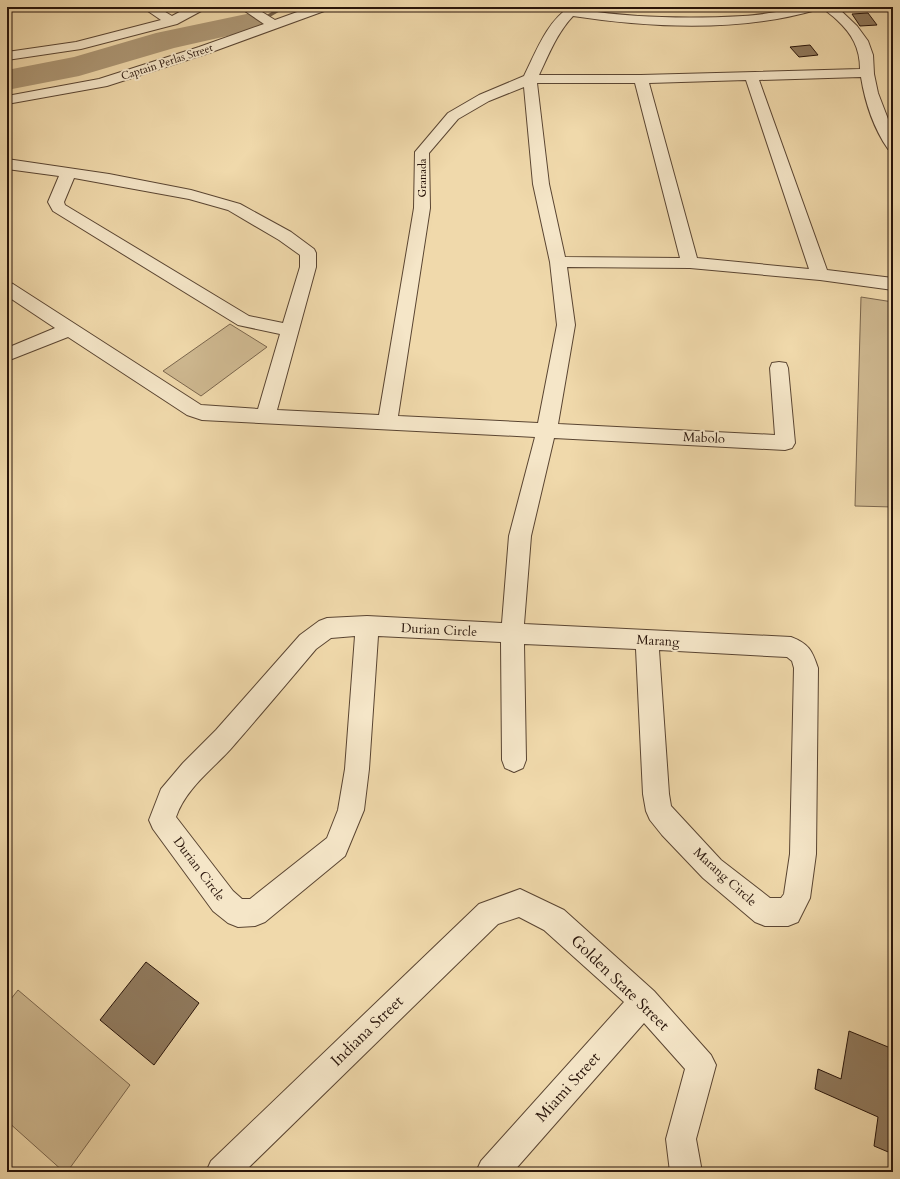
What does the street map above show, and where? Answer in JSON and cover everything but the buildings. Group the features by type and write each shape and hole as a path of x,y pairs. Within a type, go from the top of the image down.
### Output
{"street":[{"path":"148,7 172,20"},
{"path":"7,56 76,46 172,20 199,7"},
{"path":"245,7 274,25"},
{"name":"Captain Perlas Street","path":"7,100 102,83 204,50 323,7"},
{"path":"514,760 512,633 520,536 547,430 566,325 558,262 541,184 530,79 551,37 573,10 617,19 674,21 744,20 788,14 812,7"},
{"path":"829,7 856,33 866,54 867,73 881,124 893,146"},
{"path":"530,79 641,79 867,73"},
{"path":"751,76 820,275"},
{"name":"Granada","path":"387,422 422,208 422,152 453,116 484,98 530,79"},
{"path":"641,79 690,264"},
{"path":"7,164 69,172 191,195 234,207 285,236 308,253 308,267 266,416"},
{"path":"69,172 56,202 62,211 95,229 244,321 289,330"},
{"path":"558,262 690,264 820,275 893,284"},
{"path":"7,288 194,410 210,414 547,430"},
{"path":"7,355 69,329"},
{"name":"Mabolo","path":"547,430 785,443 779,368"},
{"name":"Durian Circle","path":"367,626 357,769 351,810 336,847 255,912 238,913 223,901 162,820 164,810 170,798 192,771 225,738 308,642 327,628 367,626 512,633"},
{"name":"Marang","path":"512,633 791,647 802,655"},
{"name":"Marang Circle","path":"647,640 656,794 659,810 671,826 712,869 764,912 788,912 797,898 803,854 806,668 802,655"},
{"name":"Golden State Street","path":"520,903 554,920 644,1001 700,1065 681,1139 686,1172"},
{"name":"Indiana Street","path":"222,1172 489,914 520,903"},
{"name":"Miami Street","path":"492,1172 644,1001"}],"shaded area":[{"path":"861,297 893,302 893,507 855,506"},
{"path":"230,324 267,347 201,396 163,371"},
{"path":"18,990 130,1085 67,1172 64,1172 7,1121 7,1004"}],"waterway":[{"path":"268,16 284,7"},
{"path":"7,80 79,66 167,40 256,21"}]}
